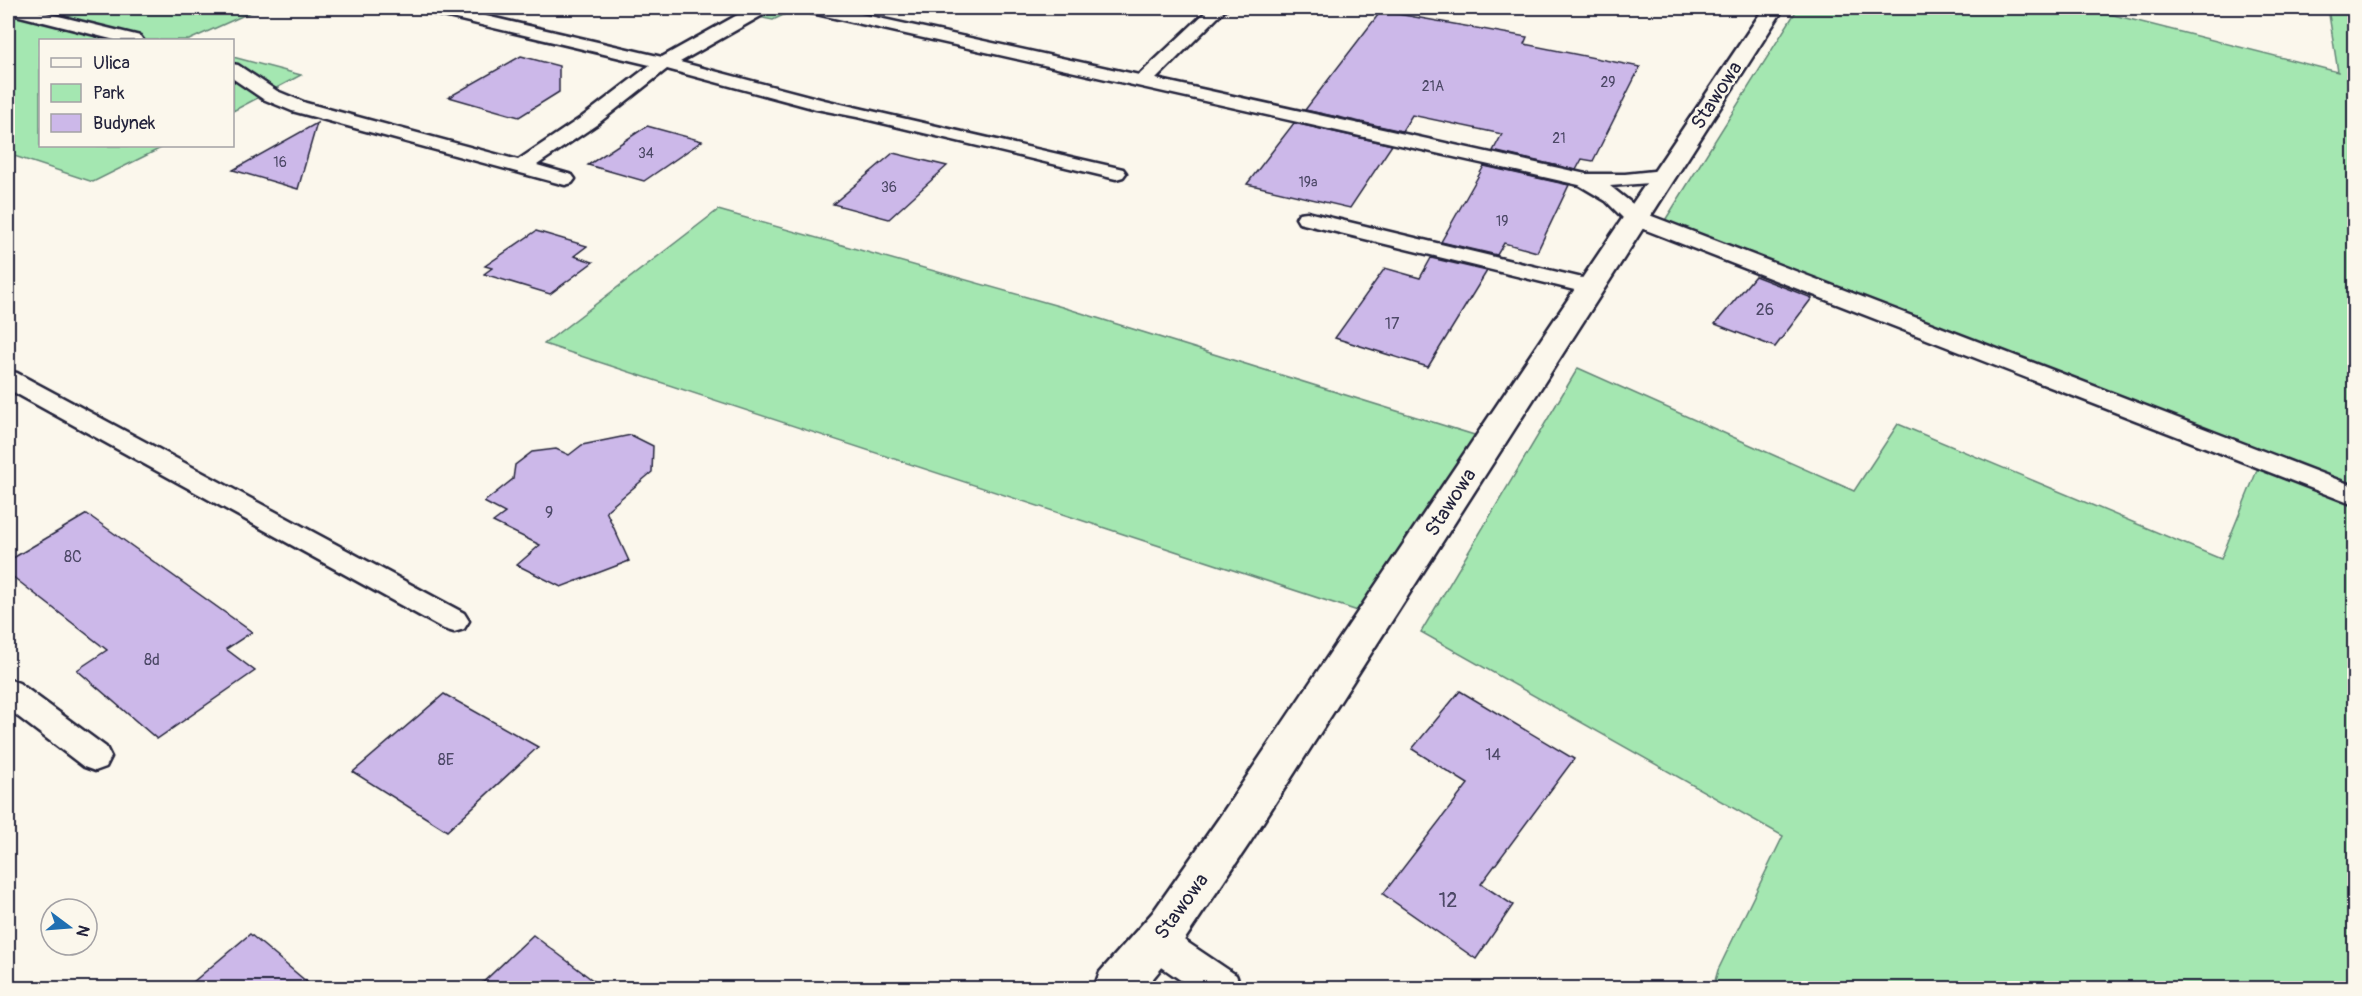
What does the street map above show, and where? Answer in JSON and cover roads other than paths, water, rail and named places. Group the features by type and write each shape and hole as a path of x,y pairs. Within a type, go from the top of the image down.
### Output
{"street":[{"name":"Stawowa","path":"1116,988 1156,942 1234,831 1774,8"}],"lane":[{"path":"8,8 130,39"},
{"path":"433,8 664,63 823,105 857,111 1116,173"},
{"path":"522,166 589,121 664,63 762,8"},
{"path":"812,8 1145,80 1586,180 1625,180 1663,176"},
{"path":"1145,80 1219,8"},
{"path":"234,70 270,95 299,107 565,179"},
{"path":"1586,180 1613,196 1636,218 2355,496"},
{"path":"1307,218 1591,288"},
{"path":"8,379 454,621"},
{"path":"8,692 95,757"},
{"path":"1156,942 1223,988"}]}
